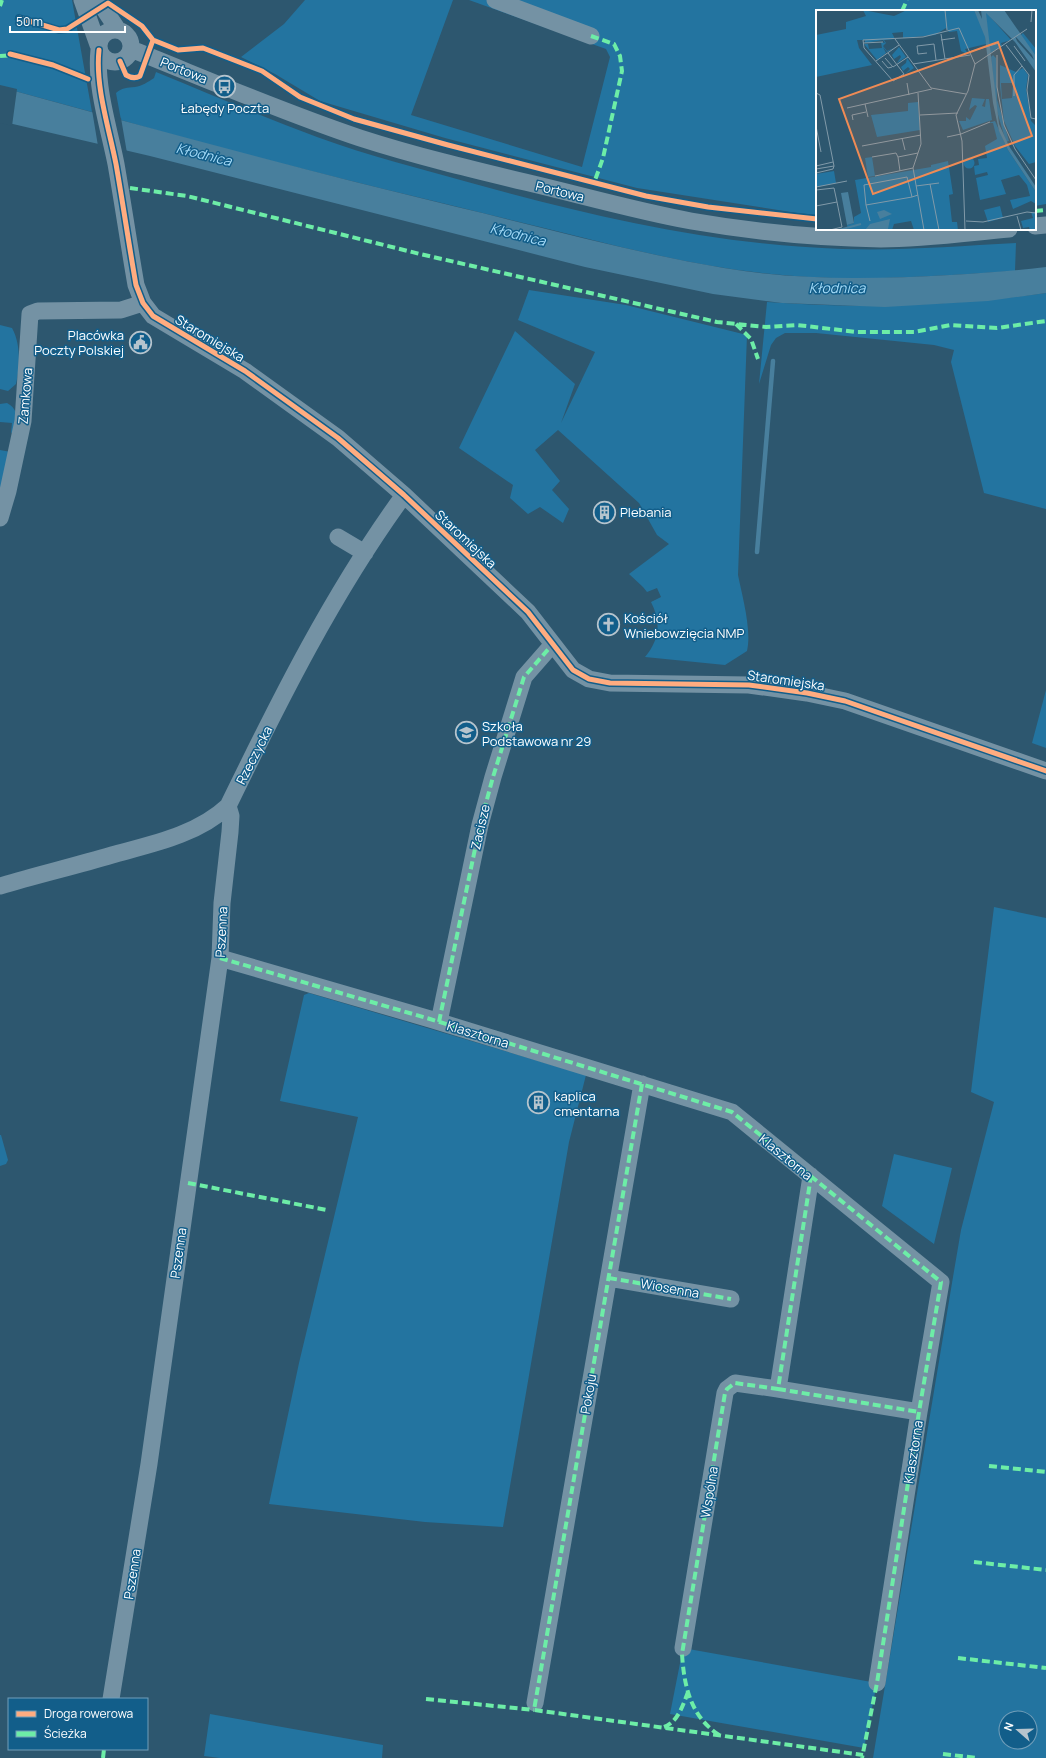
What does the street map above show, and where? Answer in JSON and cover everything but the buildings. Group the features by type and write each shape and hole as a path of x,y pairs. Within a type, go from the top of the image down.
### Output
{"street":[{"name":"Staromiejska","path":"82,0 99,47 98,74 118,176 136,285 143,303 153,316 245,372 338,438 404,495 528,612 552,645 573,670 589,679 623,684 749,685 807,692 845,701 1046,771"},
{"path":"98,0 118,30 128,37 126,55 111,62 101,55 99,47 100,40 105,33 118,30"},
{"path":"495,0 591,36"},
{"name":"Staromiejska","path":"103,98 105,85 114,68 126,55"},
{"name":"Portowa","path":"126,55 360,138 448,163 590,198 691,220 766,231 883,239 915,238 998,230"},
{"path":"1036,226 1046,225"},
{"name":"Zamkowa","path":"0,518 8,491 23,422 30,314 38,311 121,310 143,303"},
{"name":"Rzeczycka","path":"0,886 167,840 204,825 228,806 299,668 346,581 404,495"},
{"path":"338,537 364,553"},
{"name":"Zacisze","path":"439,1022 480,825 493,777 524,677 552,645"},
{"name":"Pszenna","path":"111,1698 148,1471 220,958 222,903 231,816 228,806"},
{"name":"Klasztorna","path":"220,958 439,1022 732,1112 941,1282 919,1412 877,1683"},
{"name":"Pokoju","path":"535,1703 642,1084"},
{"path":"778,1389 811,1176"},
{"name":"Wiosenna","path":"608,1278 731,1299"},
{"name":"Wspólna","path":"683,1648 725,1393 727,1389 735,1383 919,1412"}],"shaded area":[{"path":"0,0 72,0 92,112 0,87"},
{"path":"305,0 453,0 411,115 582,167 610,57 606,49 469,0 1046,0 1046,204 1036,206 1036,10 816,10 816,215 637,188 445,138 320,101 275,74 241,57 284,24"},
{"path":"156,72 277,122 336,144 415,168 565,208 703,235 749,242 795,246 842,249 886,249 1016,243 1015,271 887,278 809,277 732,269 655,255 264,159 121,120 116,93 123,89 145,84 154,78"},
{"path":"529,290 626,305 747,335 738,575 746,613 748,643 747,651 725,665 645,657 654,644 657,630 656,616 651,602 661,597 657,588 647,592 629,574 669,544 657,535 639,503 558,430 535,450 560,481 552,490 569,509 563,523 540,507 528,514 510,498 513,485 459,448 515,331 575,384 561,423 595,352 518,320"},
{"path":"1046,293 1046,509 984,493 951,362 954,350 934,345 816,333 785,333 776,338 771,345 759,384 767,302 872,306 907,305 976,301"},
{"path":"0,325 12,328 17,341 19,356 16,384 8,391 0,389"},
{"path":"7,403 11,405 17,417 17,429 11,433 12,423 0,422 0,404"},
{"path":"0,450 11,452 0,496"},
{"path":"1046,690 1046,748 1032,743"},
{"path":"994,907 1046,918 1046,1758 873,1758 961,1230 994,1102 971,1092"},
{"path":"309,993 586,1075 569,1142 503,1527 425,1522 269,1504 299,1363 358,1117 280,1101 304,995"},
{"path":"0,1135 8,1160 6,1164 0,1166"},
{"path":"894,1154 952,1168 934,1244 882,1206"},
{"path":"683,1648 877,1683 864,1748 670,1714"},
{"path":"210,1714 383,1745 382,1758 220,1758 204,1756"}],"water":[{"name":"Kłodnica","path":"0,87 342,179 590,240 690,262 752,272 837,278 950,275 1046,267 1046,293 988,301 885,307 782,303 713,294 585,267 150,156 0,121"}],"pier":[{"path":"0,85 17,89 12,126 0,123"},
{"path":"92,110 121,118 127,153 98,146"}],"waterway":[{"path":"757,552 773,361"}],"marked path":[{"path":"0,6 2,0"},
{"path":"902,10 907,0"},
{"path":"591,36 614,44 620,56 622,71 603,158 594,183"},
{"path":"0,56 14,55"},
{"path":"130,188 187,196 420,254 717,322 766,327 797,325 857,332 914,332 951,325 997,328 1046,321"},
{"path":"1036,211 1046,210"},
{"path":"736,324 751,339 758,359"},
{"path":"439,1022 480,825 493,777 524,677 552,645"},
{"path":"220,958 430,1019 732,1112 941,1282 919,1412 877,1683 862,1758"},
{"path":"642,1084 534,1710 863,1755"},
{"path":"719,1735 701,1719 690,1699 682,1654 725,1393 727,1389 735,1383 778,1389 811,1176"},
{"path":"188,1183 327,1210"},
{"path":"609,1278 731,1299"},
{"path":"778,1389 919,1412"},
{"path":"989,1466 1046,1472"},
{"path":"974,1562 1046,1570"},
{"path":"958,1658 1046,1668"},
{"path":"664,1727 669,1725 676,1717 688,1692"},
{"path":"426,1699 534,1710"},
{"path":"103,1758 104,1750"},
{"path":"943,1754 978,1758"}],"cycle path":[{"path":"19,18 59,30 67,29 108,3 142,26 153,40 178,50 203,48 262,71 300,97 354,119 646,196 708,207 816,219"},
{"path":"120,61 126,75 133,78 140,76 153,40"},
{"path":"99,50 98,64 103,107 116,164 136,285 143,303 153,316 245,371 338,438 404,495 528,612 573,670 589,679 610,683 749,685 807,693 845,701 1046,771"},
{"path":"10,54 53,65 88,79"}],"place":[{"name":"Łabędy Poczta","path":"225,86"},
{"name":"Placówka Poczty Polskiej","path":"140,342"},
{"name":"Plebania","path":"605,512"},
{"name":"Kościół Wniebowzięcia NMP","path":"608,625"},
{"name":"Szkoła Podstawowa nr 29","path":"467,733"},
{"name":"kaplica cmentarna","path":"539,1103"}]}
